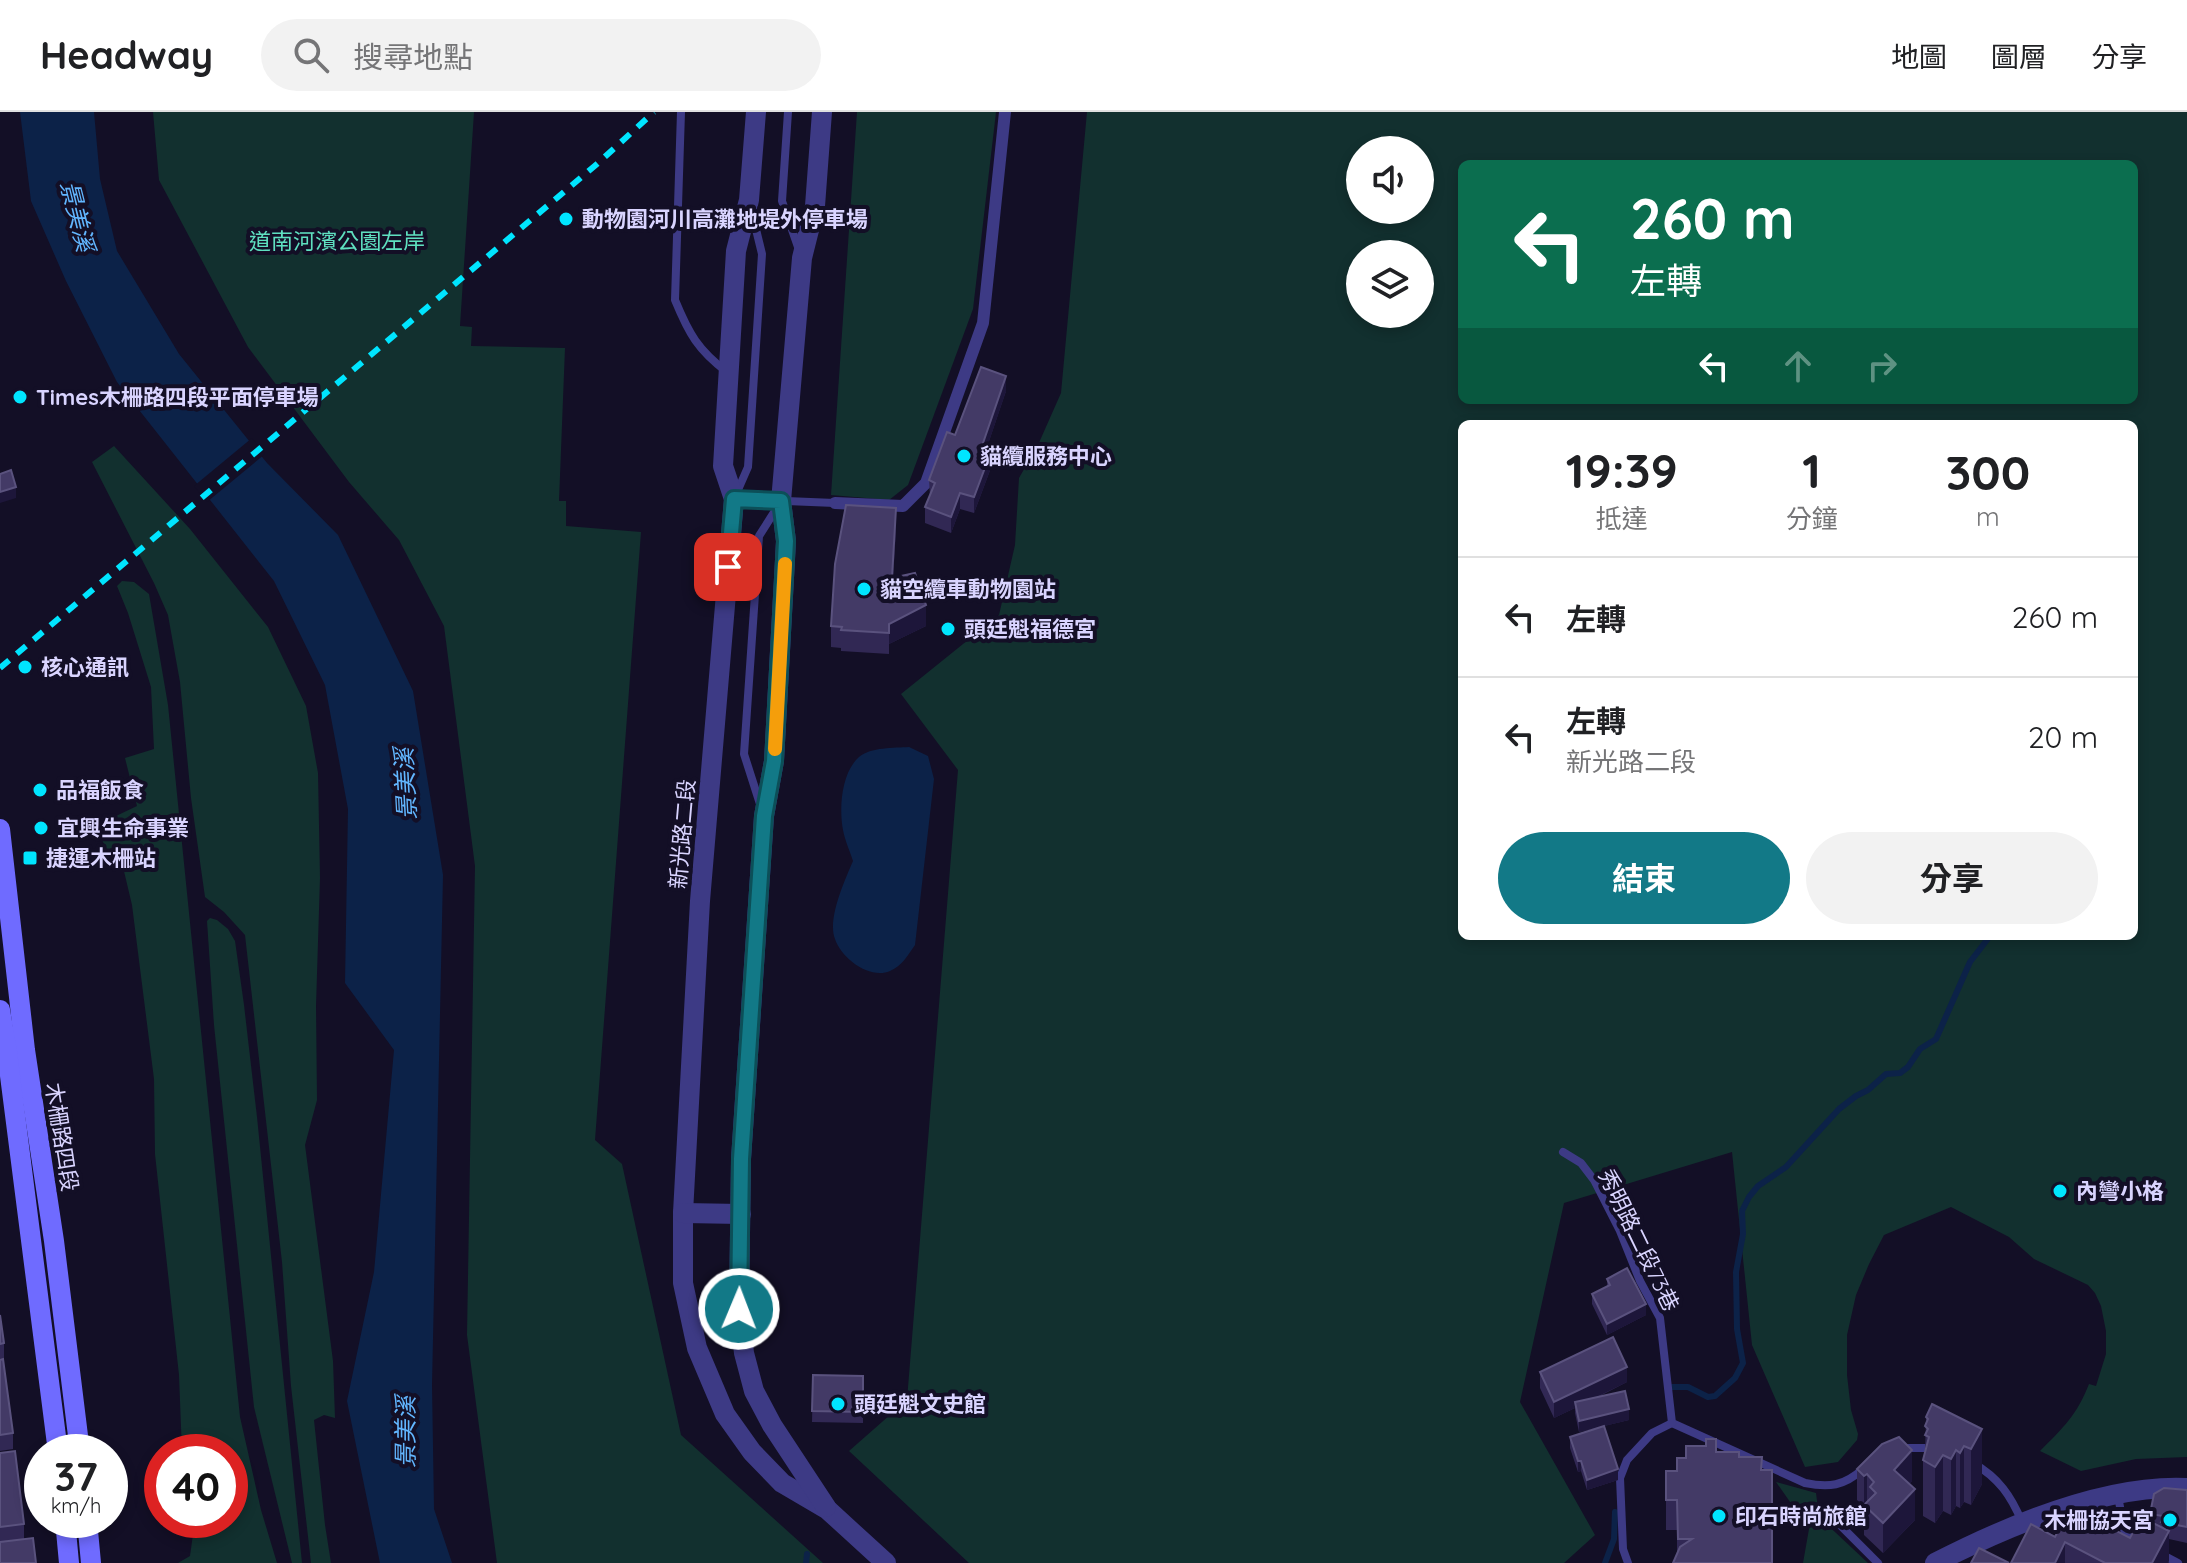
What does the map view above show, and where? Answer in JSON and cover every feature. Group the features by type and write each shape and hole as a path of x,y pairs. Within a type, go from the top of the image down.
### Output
{"main road":[{"name":"木柵路四段","path":"0,829 9,1034 56,1434"},
{"name":"木柵路四段","path":"0,1010 9,1034 25,1050 54,1241 78,1434"},
{"path":"67,1538 69,1563"},
{"path":"89,1538 91,1563"}],"street":[{"name":"新光路二段","path":"756,112 749,200 736,251 723,466 734,499 700,901 683,1213 683,1283 697,1348 725,1414 752,1452 782,1483 828,1510 886,1563"},
{"name":"新光路二段","path":"822,112 815,206 802,258 781,501 786,541 774,761 764,816 741,1159 739,1309 744,1353 754,1391 772,1425 828,1510"},
{"path":"835,503 903,506 926,483 983,323 1005,112"},
{"path":"683,1213 741,1214"},
{"path":"1935,1563 1971,1544 2023,1523 2118,1494 2187,1488"}],"lane":[{"path":"681,112 675,300 686,327 705,355 729,373"},
{"path":"788,112 782,201 802,258"},
{"path":"749,200 762,254 748,467 734,499 835,503"},
{"path":"764,816 744,754 759,536 781,501"},
{"name":"秀明路二段73巷","path":"1563,1152 1581,1163 1594,1180 1660,1318 1672,1423"},
{"path":"1628,1563 1623,1549 1620,1478 1627,1460 1652,1433 1672,1423 1805,1483 1824,1487 1850,1480 1872,1460"},
{"path":"1896,1449 1940,1448"},
{"path":"1969,1460 1998,1482 2012,1498 2023,1523"},
{"path":"2118,1494 2125,1534 2178,1563"},
{"path":"1828,1513 1878,1563"}],"green space":[{"name":"道南河濱公園左岸","path":"153,112 474,112 460,326 472,327 471,346 565,348 559,501 566,501 566,526 641,532 595,1140 622,1164 681,1435 823,1563 497,1563 467,1335 475,866 444,626 399,540 349,482 248,347 159,180"},
{"path":"857,112 996,112 973,309 908,485 889,500 831,495"},
{"path":"1087,112 2187,112 2187,1457 2136,1459 2081,1471 2040,1451 2069,1420 2089,1384 2096,1386 2106,1354 2101,1306 2088,1285 2034,1259 2009,1237 1951,1207 1884,1235 1856,1295 1847,1335 1847,1375 1857,1440 1838,1462 1805,1467 1752,1345 1732,1152 1564,1203 1520,1402 1595,1535 1564,1563 969,1563 849,1451 907,1400 958,770 901,694 999,615 1015,545 1019,478 1038,445 1061,393"},
{"path":"114,446 190,529 268,627 306,706 318,773 320,878 317,1100 305,1145 333,1361 335,1418 324,1415 314,1420 331,1563 311,1563 291,1386 282,1262 245,935 205,897 191,798 180,682 168,615 92,462"},
{"path":"122,581 134,582 149,594 168,705 244,1434 181,1434 179,1375 155,1154 154,1079 132,905 123,867 110,856 95,826 137,806 125,758 154,749 151,687 117,586"},
{"path":"210,918 228,929 235,941 257,1117 302,1563 292,1563 254,1407 214,1025 207,921"},
{"path":"248,1452 277,1563 178,1563 190,1556 192,1538 248,1538"},
{"path":"1776,1482 1816,1493 1819,1517 1868,1563 1803,1563 1809,1529"}],"water":[{"name":"景美溪","path":"20,112 94,112 100,179 117,251 179,354 267,463 338,535 413,691 443,875 432,1385 434,1509 452,1563 380,1563 347,1401 374,1272 394,1050 345,983 348,809 325,685 274,581 117,382 66,281 31,201"},
{"path":"909,747 928,756 934,779 915,945 894,969 874,972 857,966 843,953 833,931 838,900 853,861 843,830 843,792 848,772 859,757 876,750"}],"pier":[{"path":"252,438 265,454 207,502 194,486"}],"building":[{"name":"貓纜服務中心","path":"981,367 1006,376 982,446 992,449 974,497 960,493 951,517 925,507 935,483 929,480 947,432 955,435"},
{"path":"11,470 16,487 0,492 0,474"},
{"name":"貓空纜車動物園站","path":"846,505 896,508 892,578 915,573 926,605 889,624 889,633 841,630 842,627 831,626 835,564"},
{"path":"1627,1268 1646,1304 1607,1324 1592,1294 1610,1285 1607,1279"},
{"path":"0,1315 4,1343 0,1344"},
{"path":"1613,1337 1627,1367 1554,1402 1540,1372"},
{"path":"3,1359 13,1433 0,1435 0,1360"},
{"name":"頭廷魁文史館","path":"813,1375 863,1376 863,1412 812,1411"},
{"path":"1625,1391 1629,1409 1579,1421 1575,1402"},
{"path":"1932,1404 1982,1429 1971,1449 1964,1446 1960,1453 1956,1450 1951,1459 1943,1455 1935,1467 1923,1460 1929,1437 1925,1435 1928,1429 1925,1426 1926,1417"},
{"path":"1604,1426 1618,1469 1587,1480 1570,1437"},
{"path":"1899,1437 1912,1450 1894,1470 1915,1489 1883,1523 1864,1505 1876,1493 1870,1487 1874,1482 1857,1469 1882,1444"},
{"name":"印石時尚旅館","path":"1706,1439 1716,1439 1716,1452 1739,1452 1739,1457 1762,1457 1761,1470 1772,1470 1772,1563 1673,1563 1680,1547 1692,1539 1678,1539 1677,1500 1666,1500 1666,1471 1677,1471 1677,1458 1686,1458 1686,1446 1706,1446"},
{"path":"15,1451 24,1524 0,1527 0,1453"},
{"path":"2164,1488 2187,1490 2187,1527 2161,1522 2163,1516 2150,1514 2154,1494"},
{"path":"2070,1507 2130,1538 2141,1517 2169,1531 2152,1563 2105,1563 2065,1542 2055,1563 2011,1563 2031,1524 2055,1537"},
{"path":"33,1538 36,1563 0,1563 0,1542"},
{"path":"1979,1548 2009,1563 1971,1563"}],"waterway":[{"path":"1672,1387 1688,1387 1708,1397 1715,1396 1735,1378 1743,1363 1737,1329 1736,1272 1743,1234 1742,1211 1749,1197 1758,1186 1786,1167 1839,1109 1886,1074 1900,1073 1920,1049 1936,1039 1970,962 1987,940"},
{"path":"1605,1563 1614,1539 1615,1512"},
{"path":"806,1563 807,1554"}],"railway":[{"path":"0,668 597,164 654,112"}],"slow traffic":[{"path":"775,749 785,564"}],"place":[{"name":"動物園河川高灘地堤外停車場","path":"566,219"},
{"name":"Times木柵路四段平面停車場","path":"20,397"},
{"name":"貓纜服務中心","path":"964,456"},
{"name":"貓空纜車動物園站","path":"864,589"},
{"name":"頭廷魁福德宮","path":"948,629"},
{"name":"核心通訊","path":"25,667"},
{"name":"品福飯食","path":"40,790"},
{"name":"宜興生命事業","path":"41,828"},
{"name":"捷運木柵站","path":"30,858"},
{"name":"內彎小格","path":"2060,1191"},
{"name":"頭廷魁文史館","path":"838,1404"},
{"name":"印石時尚旅館","path":"1719,1516"},
{"name":"木柵協天宮","path":"2170,1520"}],"route":[{"path":"728,567 734,499 781,501 786,541 774,761 764,816 741,1159 739,1309"}]}
